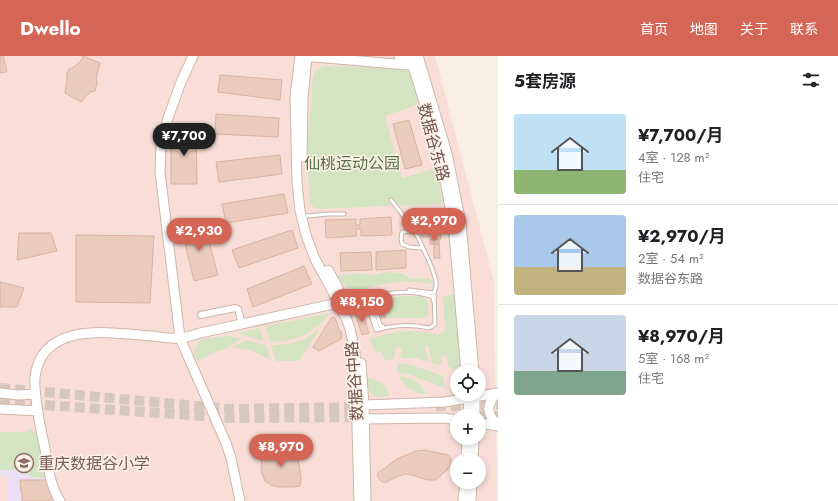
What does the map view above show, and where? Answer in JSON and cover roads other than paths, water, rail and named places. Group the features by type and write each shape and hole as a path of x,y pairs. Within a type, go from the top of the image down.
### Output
{"street":[{"path":"193,56 181,82 168,118 161,144 160,172 180,338 226,443 231,458 240,501"},
{"path":"304,56 415,60"},
{"name":"数据谷中路","path":"304,56 302,174 304,203 313,237 320,255 337,286 344,305 355,352 359,501"},
{"name":"数据谷中路","path":"304,56 295,97 299,207 310,246 318,264 333,292 353,319 358,334 360,343 364,405 366,501"},
{"path":"399,56 415,60"},
{"name":"数据谷东路","path":"415,60 440,155 453,223 465,365"},
{"name":"数据谷东路","path":"415,60 447,153 461,224 473,365"},
{"path":"60,501 50,478 35,394 37,366 42,354 51,345 66,337 80,333 103,332 180,338 242,324 344,305"},
{"path":"201,315 235,308 238,309 242,324"},
{"path":"0,393 18,395 35,394"},
{"path":"486,394 497,393"},
{"path":"497,393 490,401 489,408 492,419 498,425"},
{"path":"364,405 450,401"},
{"path":"0,409 38,411"},
{"path":"364,419 450,419"},
{"path":"486,424 498,425"},
{"path":"463,501 464,489"},
{"path":"470,501 471,489"}],"lane":[{"path":"366,298 376,330 400,325 429,328 435,324 434,293 436,281 432,268 418,237 391,200"},
{"path":"307,216 344,214"},
{"path":"413,231 402,232 400,239 402,244 409,247 422,248"},
{"path":"344,305 384,292 398,290 414,290 434,293"},
{"path":"366,298 373,296 393,292 420,294 433,297 434,323 431,326 411,324 381,326 372,301 373,296"},
{"path":"366,298 378,329"},
{"path":"344,305 367,304"}],"tunnel":[{"path":"0,388 231,409 364,407"},
{"path":"0,402 232,418 365,417"},
{"path":"436,406 498,405"},
{"path":"486,416 498,416"}],"place":[{"name":"重庆数据谷小学","path":"24,463"}],"park label":[{"name":"仙桃运动公园","path":"352,163"}]}
